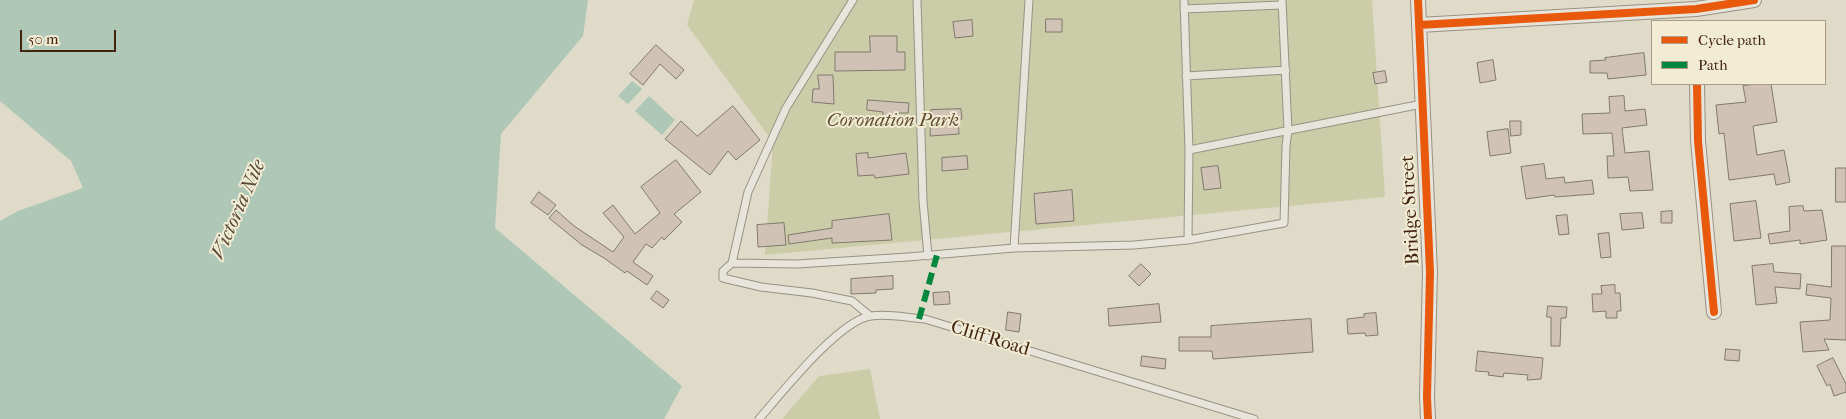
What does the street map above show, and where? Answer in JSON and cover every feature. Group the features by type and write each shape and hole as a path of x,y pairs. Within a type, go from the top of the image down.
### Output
{"street":[{"name":"Bridge Street","path":"1418,0 1430,272 1428,419"},
{"path":"1419,25 1696,10 1754,0"},
{"path":"1697,85 1698,141 1714,312"}],"lane":[{"path":"759,419 814,357 856,322 870,316 852,301 812,293 761,287 723,278 723,271 732,263 748,192 786,108 853,0"},
{"path":"918,0 923,201 928,256"},
{"path":"1014,248 1029,0"},
{"path":"1184,0 1189,150 1188,240"},
{"path":"732,263 797,264 928,256 1014,248 1134,245 1188,240 1284,223 1288,130 1282,3 1184,9"},
{"path":"1186,76 1286,70"},
{"path":"1189,150 1422,104"},
{"name":"Cliff Road","path":"870,316 925,319 1254,419"}],"green space":[{"name":"Coronation Park","path":"694,0 1372,0 1385,197 765,255 773,142 687,25"},
{"path":"870,369 880,419 782,419 819,376"}],"water":[{"name":"Victoria Nile","path":"0,0 588,0 583,36 501,134 495,228 682,386 664,419 0,419 0,221 18,211 83,188 71,161 0,101"},
{"path":"632,81 642,89 628,104 618,96"},
{"path":"649,96 675,120 662,135 635,111"}],"building":[{"path":"1046,19 1062,19 1062,32 1046,32"},
{"path":"972,20 973,36 955,38 953,22"},
{"path":"870,36 897,36 897,52 905,52 905,70 835,71 835,52 870,52"},
{"path":"656,45 684,70 676,79 660,64 643,85 630,74"},
{"path":"1644,53 1646,75 1608,79 1607,73 1590,73 1590,61"},
{"path":"1493,60 1496,80 1480,83 1477,63"},
{"path":"1385,71 1387,82 1375,84 1373,73"},
{"path":"818,75 833,75 834,104 812,102 813,89 819,89"},
{"path":"1771,85 1777,122 1753,126 1757,155 1784,150 1790,182 1776,185 1774,174 1729,180 1724,133 1719,134 1716,105 1746,102 1743,86"},
{"path":"1624,96 1625,111 1645,109 1647,125 1622,128 1625,153 1649,151 1653,190 1630,191 1628,177 1608,178 1607,156 1614,156 1612,133 1583,134 1582,114 1610,113 1609,97"},
{"path":"868,100 909,103 908,113 898,113 898,123 883,122 883,112 867,110"},
{"path":"733,106 760,140 736,160 728,151 710,175 665,139 681,121 697,136"},
{"path":"961,109 962,119 958,119 959,134 930,136 931,110"},
{"path":"1510,121 1521,121 1521,135 1511,136"},
{"path":"1508,129 1511,153 1490,156 1487,132"},
{"path":"868,153 868,158 906,153 909,174 875,178 874,175 858,176 856,154"},
{"path":"967,156 968,169 942,171 942,158"},
{"path":"676,160 701,192 674,214 682,222 664,240 662,237 652,248 646,244 633,262 653,276 647,285 582,245 549,218 556,210 574,226 613,252 624,237 603,213 613,205 635,234 660,213 641,187"},
{"path":"1544,164 1546,179 1564,177 1565,183 1592,180 1594,194 1555,197 1554,195 1526,199 1521,167"},
{"path":"1218,166 1221,188 1204,190 1201,168"},
{"path":"1836,168 1846,168 1846,202 1836,202"},
{"path":"1072,190 1074,221 1036,224 1034,194"},
{"path":"539,192 556,205 548,215 531,203"},
{"path":"1756,201 1761,238 1734,241 1730,204"},
{"path":"1803,206 1804,211 1822,210 1827,240 1800,244 1800,240 1770,244 1768,234 1790,231 1789,207"},
{"path":"1672,211 1672,223 1661,223 1661,212"},
{"path":"1642,213 1644,228 1622,230 1620,214"},
{"path":"889,214 892,240 832,243 832,238 789,244 788,235 832,228 832,221"},
{"path":"1567,215 1569,234 1559,235 1556,216"},
{"path":"784,223 786,245 758,247 757,225"},
{"path":"1609,233 1611,257 1601,258 1598,234"},
{"path":"1832,246 1846,246 1846,340 1824,339 1829,350 1803,352 1800,322 1830,320 1831,298 1806,295 1807,284 1831,287"},
{"path":"1141,264 1151,274 1139,286 1129,276"},
{"path":"1773,264 1774,272 1801,274 1800,289 1775,287 1777,303 1756,305 1752,266"},
{"path":"893,276 893,289 876,290 876,293 851,294 851,279"},
{"path":"1615,285 1615,293 1620,293 1621,311 1617,311 1617,318 1606,318 1606,311 1593,312 1592,294 1602,294 1601,286"},
{"path":"657,291 669,300 663,308 651,299"},
{"path":"949,292 950,304 934,305 933,293"},
{"path":"1159,304 1161,322 1109,326 1108,309"},
{"path":"1548,306 1567,307 1566,318 1561,318 1560,346 1551,346 1551,317 1547,317"},
{"path":"1008,312 1021,314 1019,332 1006,330"},
{"path":"1376,313 1378,335 1366,336 1365,333 1348,334 1347,319"},
{"path":"1311,319 1313,352 1213,359 1212,351 1179,351 1179,337 1211,337 1211,326"},
{"path":"1726,349 1740,350 1739,361 1725,360"},
{"path":"1478,351 1543,358 1541,379 1527,380 1528,375 1504,373 1503,377 1488,375 1489,372 1476,371"},
{"path":"1142,356 1166,359 1165,369 1141,366"},
{"path":"1833,358 1846,384 1846,392 1834,396 1830,384 1827,386 1817,366"}],"marked path":[{"path":"919,319 937,255"}],"cycle path":[{"path":"1418,0 1430,272 1428,419"},
{"path":"1419,25 1696,9 1754,0"},
{"path":"1697,85 1698,141 1714,312"}]}
